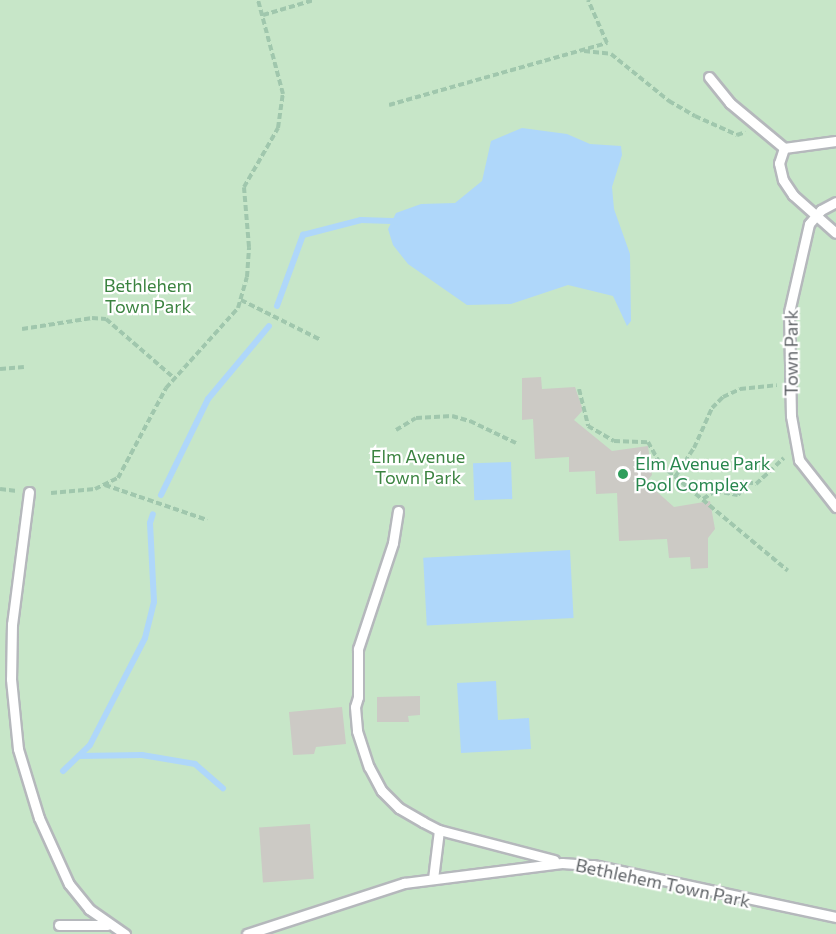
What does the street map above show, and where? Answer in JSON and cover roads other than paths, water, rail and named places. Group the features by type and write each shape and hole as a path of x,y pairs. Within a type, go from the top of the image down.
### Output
{"lane":[{"path":"709,77 730,103 761,126 784,148"},
{"path":"784,148 836,141"},
{"path":"784,148 779,163 783,180 793,195 836,233"},
{"name":"Town Park","path":"836,202 808,224 794,277 789,312 790,384 799,460 836,507"},
{"path":"25,491 12,624 11,679 18,749 39,818 69,884 107,925 125,934"},
{"path":"398,511 393,543 358,648 357,731 369,767 382,791 399,808 439,830 562,862"},
{"path":"433,879 439,830"},
{"name":"Bethlehem Town Park","path":"247,934 404,883 562,862 593,865 836,917"},
{"path":"58,925 107,925"}],"water":[{"path":"522,128 567,134 590,144 621,146 622,155 612,187 614,209 630,254 631,321 627,326 613,296 568,285 511,304 467,305 408,264 393,245 388,229 396,213 421,204 455,203 482,181 491,141"},
{"path":"511,462 512,499 474,500 473,463"},
{"path":"570,550 574,618 427,626 423,558"},
{"path":"496,681 498,720 529,718 531,749 461,753 457,683"}],"waterway":[{"path":"277,306 303,235 361,220 399,221"},
{"path":"161,495 208,399 269,326"},
{"path":"63,771 90,745 145,638 154,602 150,523 153,514"},
{"path":"79,756 142,755 195,764 223,788"}],"place":[{"name":"Elm Avenue Park Pool Complex","path":"623,474"}],"park label":[{"name":"Elm Avenue Town Park","path":"418,467"}]}
